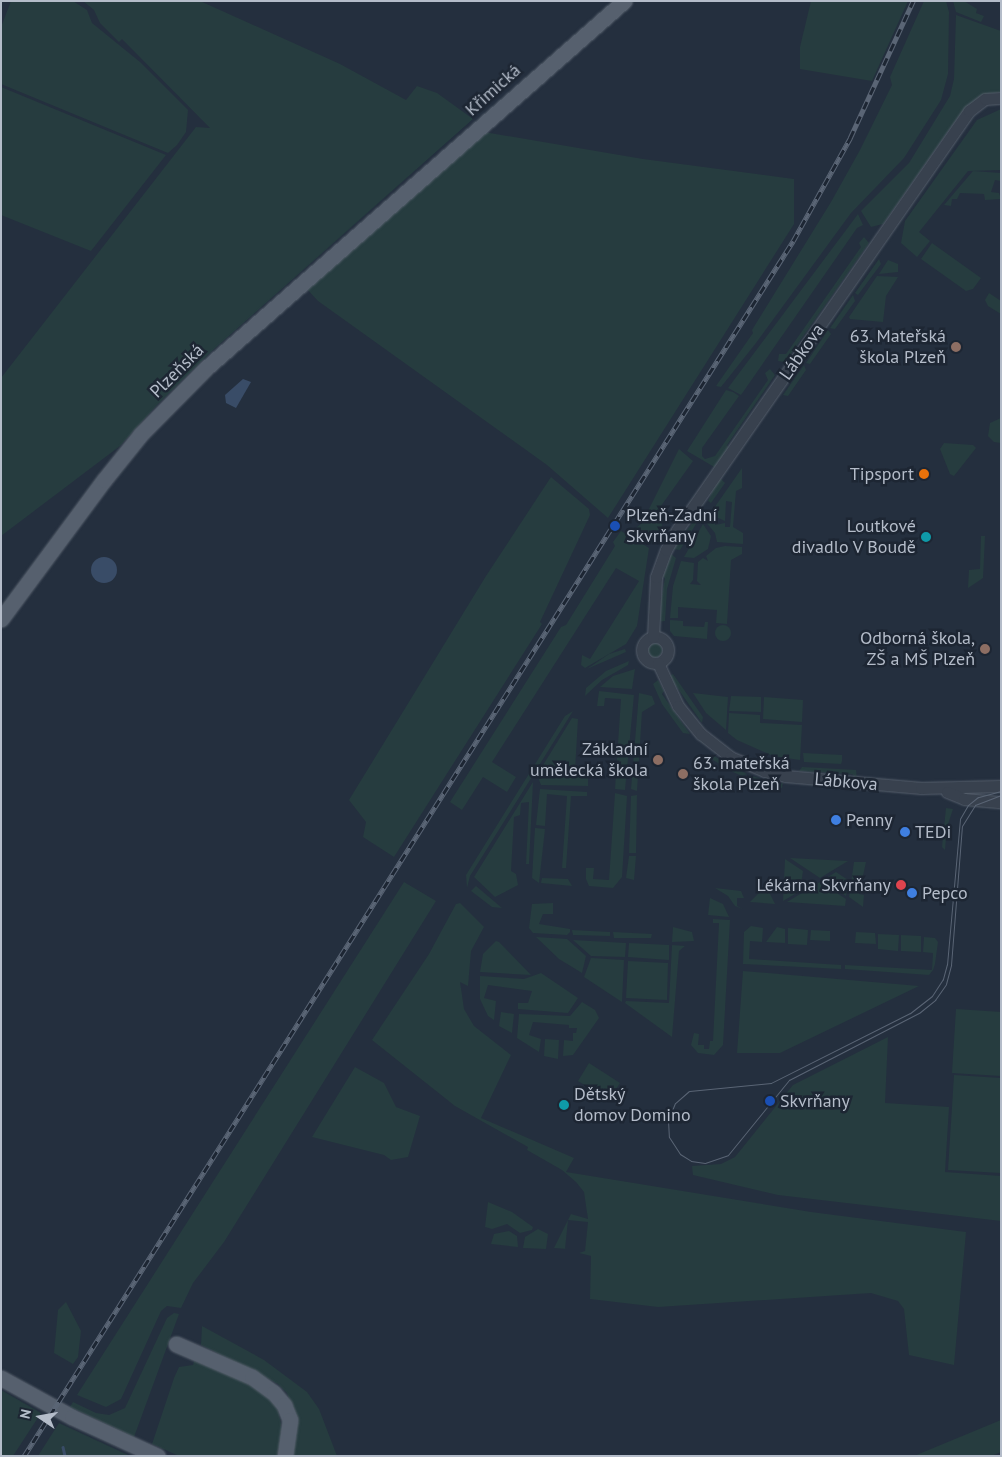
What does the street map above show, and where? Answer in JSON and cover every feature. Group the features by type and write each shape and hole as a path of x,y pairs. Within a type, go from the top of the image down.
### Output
{"main road":[{"name":"Křimická","path":"388,207 624,1"},
{"name":"Plzeňská","path":"1,619 104,480 166,408 261,317 388,207"},
{"path":"176,1344 252,1377 274,1393 284,1405 290,1420 285,1456"},
{"path":"1,1378 72,1417 157,1456"}],"street":[{"name":"Lábkova","path":"1001,98 985,99 969,111 673,537 656,578 654,637 644,642 641,652 647,661 658,663 669,690 689,721 715,746 747,765 785,776 936,789 978,789 1001,786"},
{"path":"654,637 663,640 668,649 666,658 658,663"},
{"name":"Lábkova","path":"936,789 964,799 996,802"}],"green space":[{"path":"11,1 73,1 87,10 92,23 140,62 188,110 186,132 177,145 168,153 1,84 1,27"},
{"path":"83,1 200,1 340,64 406,100 417,86 437,93 473,119 213,350 158,404 120,446 1,536 1,378 196,127 210,128 122,39 119,42 100,23 94,10"},
{"path":"811,1 908,1 872,81 800,69 800,47"},
{"path":"924,1 946,1 949,12 948,74 941,100 904,158 851,213 756,343 721,387 716,386 753,333 752,330 831,202 860,150 892,85 890,77"},
{"path":"953,1 964,1 977,9 976,13 984,16 981,22 956,12"},
{"path":"956,15 1001,31 1001,92 989,94 956,120 883,224 871,227 861,211 909,163 950,96 954,79"},
{"path":"1,87 166,155 91,251 1,215"},
{"path":"1001,109 1001,170 968,171 919,232 930,241 917,257 901,243 905,221 977,120"},
{"path":"484,132 643,159 794,179 794,224 608,518 547,465 318,301 305,287"},
{"path":"973,171 1001,173 1001,181 995,180 991,192 999,193 1001,199 985,200 984,194 960,193 957,199 952,199 951,206 944,205"},
{"path":"858,214 863,225 857,228 741,395 728,388"},
{"path":"864,237 869,243 785,362 778,361 779,354 786,354 861,247 859,243"},
{"path":"932,243 981,278 973,289 966,291 921,259"},
{"path":"879,259 881,264 858,295 855,293"},
{"path":"888,260 898,264 898,272 879,274"},
{"path":"877,276 898,277 886,296 883,322 850,319 849,317"},
{"path":"989,293 1001,301 1001,314 988,306 985,300"},
{"path":"853,295 855,301 835,329 830,328"},
{"path":"828,330 831,334 810,364 806,363"},
{"path":"804,365 806,370 788,396 783,395"},
{"path":"770,369 775,375 727,445 729,448 716,468 687,451 726,390 739,396 702,448 702,456 705,459 715,456 768,380 765,373"},
{"path":"1001,418 1001,443 994,442 988,436 990,423"},
{"path":"944,443 973,445 976,448 954,476 950,474 940,449"},
{"path":"679,449 693,461 661,506 662,526 651,543 647,542 631,532 642,523"},
{"path":"742,468 742,488 736,491 733,527 743,533 743,544 717,542 715,533 705,521","holes":["726,501 732,502 730,527 725,527 725,523 715,525 716,517 725,521"]},
{"path":"551,477 589,509 590,515 540,622 542,624 394,857 363,837 366,822 349,800 486,576"},
{"path":"719,477 725,483 711,503 708,501"},
{"path":"693,522 696,524 680,550 673,549"},
{"path":"703,524 711,536 708,549 694,558 684,557"},
{"path":"621,531 649,548 637,626 626,644 585,668 581,665 582,655 590,659 639,581 616,568 492,762 516,777 507,792 483,777 462,810 450,802 561,627 566,625 615,546 613,542"},
{"path":"981,536 985,536 983,578 968,588 969,570 980,569"},
{"path":"725,546 742,547 742,554 731,560 727,624 716,623 717,610 678,607 678,618 670,618 673,586 681,561 694,563 693,580 690,584 701,585 697,581 698,562 703,558 708,561 706,556 716,548"},
{"path":"671,554 676,558 667,589 665,621 657,622 665,578 662,576"},
{"path":"670,620 683,621 683,626 704,627 705,622 708,622 707,639 674,636 670,631"},
{"path":"720,625 726,625 731,630 729,639 720,641 715,636 715,630"},
{"path":"654,642 662,650 654,658 646,650"},
{"path":"625,649 626,652 587,669 609,654"},
{"path":"629,661 628,665 602,680 585,696 586,688 606,671"},
{"path":"635,669 632,689 600,687 613,676"},
{"path":"673,674 703,717 702,723 676,686 672,685 668,677"},
{"path":"658,680 664,691 662,694 690,734 683,733 662,704 653,684"},
{"path":"599,691 634,695 625,790 615,789 621,699 605,698 604,706 597,706"},
{"path":"639,693 652,696 655,704 642,712 637,791 631,789"},
{"path":"693,693 728,697 726,730 706,713"},
{"path":"731,696 761,697 761,712 729,711"},
{"path":"764,697 803,700 802,722 763,719"},
{"path":"573,711 470,876 467,888 466,875 565,716"},
{"path":"729,713 760,715 760,723 802,725 800,760 773,756 737,740 728,733"},
{"path":"572,718 578,719 575,771 581,777 588,778 588,786 541,785 537,775"},
{"path":"803,753 842,755 842,761 841,764 804,762"},
{"path":"713,755 747,774 742,776 733,772 713,760"},
{"path":"802,767 856,770 857,779 852,774 799,771"},
{"path":"749,775 780,785 783,782 782,788 751,781"},
{"path":"533,782 529,864 526,864 529,802 521,803 520,815 514,817 511,871 516,874 518,885 495,897 474,877"},
{"path":"540,789 587,792 587,796 571,796 566,868 562,868 567,796 547,794 545,826 536,825"},
{"path":"615,793 627,796 622,877 613,888 589,886 586,879 586,868 594,868 593,879 609,880"},
{"path":"637,795 636,853 629,853 631,796"},
{"path":"946,808 953,809 947,827 945,850 942,847"},
{"path":"535,828 545,829 539,883 532,878"},
{"path":"629,856 636,856 634,880 626,878"},
{"path":"790,858 848,861 820,878"},
{"path":"785,859 803,871 800,891 783,901"},
{"path":"854,862 866,862 859,894 864,895 863,907 849,897"},
{"path":"836,872 848,880 846,896 823,880"},
{"path":"542,878 568,879 572,886 541,883"},
{"path":"404,882 436,901 224,1242 193,1283 181,1308 167,1306 161,1311 121,1399 106,1407 77,1395"},
{"path":"820,882 846,899 845,906 787,902"},
{"path":"476,886 502,908 492,907 471,891"},
{"path":"715,888 741,891 744,898 737,898 737,906 743,909 735,906 728,896"},
{"path":"761,891 769,892 775,904 750,902"},
{"path":"710,898 723,904 729,917 708,915"},
{"path":"460,903 484,927 471,951 468,986 460,982 464,1009 474,1026 511,1055 481,1118 574,1158 566,1172 811,1212 966,1232 954,1365 909,1355 904,1309 898,1301 871,1293 658,1307 590,1299 591,1256 579,1253 585,1251 588,1222 568,1220 571,1214 588,1219 584,1192 576,1182 562,1170 527,1150 528,1147 455,1106 372,1040 429,954 456,904"},
{"path":"553,903 553,914 543,914 539,924 570,929 570,932 567,935 533,933 529,928 532,904"},
{"path":"713,919 730,920 723,1045 714,1055 698,1053 691,1045 694,1033 699,1034 698,1045 704,1045 704,1049 709,1049 710,1041 713,1041 719,923 713,923"},
{"path":"751,926 763,928 762,942 750,941 749,959 841,965 841,969 743,964 744,932"},
{"path":"673,927 692,932 694,941 672,942"},
{"path":"777,927 785,929 785,943 766,942"},
{"path":"788,928 808,930 807,945 788,944"},
{"path":"572,930 610,932 610,936 573,935"},
{"path":"811,930 830,931 830,941 810,940"},
{"path":"613,932 652,934 651,938 614,938"},
{"path":"856,932 875,933 876,944 855,943"},
{"path":"878,934 899,935 898,951 878,949"},
{"path":"901,935 921,936 921,952 901,951"},
{"path":"536,937 567,939 586,956 582,973 559,959"},
{"path":"924,937 935,938 938,942 935,964 933,970 929,975 845,969 845,965 932,970 933,953 923,952"},
{"path":"573,940 626,943 625,957 591,956"},
{"path":"496,941 531,975 480,972 483,954"},
{"path":"629,943 669,945 669,960 628,957"},
{"path":"672,945 685,946 679,951 672,1037 625,1003 626,1001 669,1003"},
{"path":"591,958 624,960 622,1002 584,977"},
{"path":"628,961 668,963 667,1000 626,998"},
{"path":"743,971 919,986 780,1053 737,1053"},
{"path":"541,973 578,998 568,1013 518,1009 518,1003 528,1003 532,991 488,985 484,998 496,1001 494,1020 488,1016 480,999 480,976 524,979"},
{"path":"582,1002 595,1010 599,1018 573,1055 563,1056 564,1040 573,1041 573,1033 576,1033 577,1028 569,1028 569,1025 533,1022 529,1035 541,1039 539,1052 517,1038 519,1014 570,1016"},
{"path":"956,1009 1001,1012 1001,1076 952,1073"},
{"path":"501,1012 514,1014 512,1033 499,1026"},
{"path":"888,1037 885,1103 949,1107 945,1172 1001,1176 1001,1221 778,1195 693,1175 692,1166 721,1164 735,1157 793,1085"},
{"path":"545,1039 559,1040 558,1059 544,1056"},
{"path":"589,1063 620,1083 609,1100 578,1081"},
{"path":"355,1067 384,1083 396,1107 420,1116 408,1157 391,1160 384,1155 312,1137"},
{"path":"954,1075 1001,1078 1001,1173 948,1170"},
{"path":"488,1202 512,1212 533,1227 532,1230 520,1233 507,1224 492,1229 485,1227"},
{"path":"568,1220 565,1249 554,1248"},
{"path":"538,1229 548,1234 546,1249 523,1248 525,1237"},
{"path":"509,1231 517,1236 518,1247 491,1244 494,1234"},
{"path":"66,1302 81,1331 78,1357 73,1364 54,1353 58,1310"},
{"path":"174,1313 179,1314 134,1437 70,1407 73,1402 96,1413 109,1415 125,1408 167,1318"},
{"path":"202,1326 264,1360 307,1392 319,1409 337,1456 291,1456 296,1422 287,1393 278,1384 201,1345"},
{"path":"194,1361 213,1365 254,1385 277,1406 283,1433 277,1456 179,1456 152,1444 179,1367 193,1365"},
{"path":"1,1390 41,1413 13,1456 1,1456"},
{"path":"1001,1420 1001,1452 991,1456 914,1456"},
{"path":"59,1423 128,1455 128,1456 38,1456"}],"water":[{"path":"243,379 251,382 236,408 226,403 225,395"},
{"path":"104,557 113,561 117,570 113,579 104,583 95,579 91,570 95,561"}],"waterway":[{"path":"63,1447 65,1456"}],"tram line":[{"path":"1001,791 978,797 968,805 960,819 947,964 943,979 932,996 910,1013 771,1083 689,1091 675,1103 668,1120 669,1137 680,1154 691,1161 705,1163 728,1155 789,1080 919,1013 935,1000 946,984 951,965 962,826 975,805 1001,795"}],"railway":[{"path":"24,1456 793,241 850,138 913,1"}],"place":[{"name":"63. Mateřská škola Plzeň","path":"956,347"},
{"name":"Tipsport","path":"924,474"},
{"name":"Plzeň-Zadní Skvrňany","path":"615,526"},
{"name":"Loutkové divadlo V Boudě","path":"926,537"},
{"name":"Odborná škola, ZŠ a MŠ Plzeň","path":"985,649"},
{"name":"Základní umělecká škola","path":"658,760"},
{"name":"63. mateřská škola Plzeň","path":"683,774"},
{"name":"Penny","path":"836,820"},
{"name":"TEDi","path":"905,832"},
{"name":"Lékárna Skvrňany","path":"901,885"},
{"name":"Pepco","path":"912,893"},
{"name":"Skvrňany","path":"770,1101"},
{"name":"Dětský domov Domino","path":"564,1105"}]}
